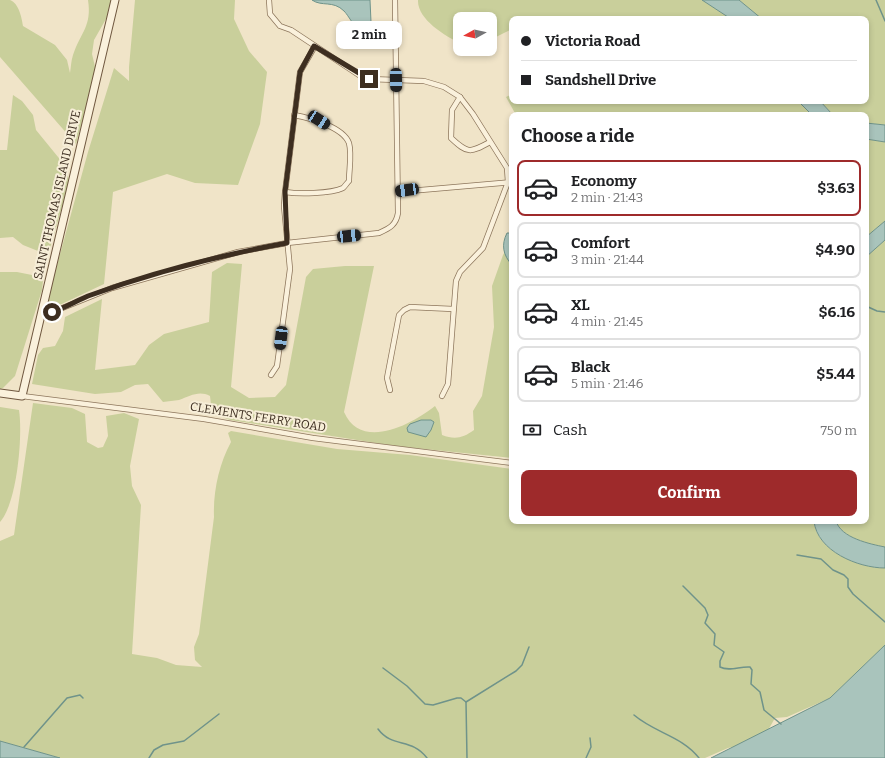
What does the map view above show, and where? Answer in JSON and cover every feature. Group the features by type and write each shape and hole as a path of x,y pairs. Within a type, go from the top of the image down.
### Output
{"main road":[{"name":"SAINT THOMAS ISLAND DRIVE","path":"22,396 115,0"},
{"name":"CLEMENTS FERRY ROAD","path":"0,393 22,396"}],"street":[{"path":"269,0 268,8 273,20 280,26 291,30 314,46 369,79 424,81 444,87 460,97 473,114 507,168 509,177"},
{"path":"40,317 112,288 238,252 287,243 379,233 390,228 396,221 397,217 398,192 395,0"},
{"path":"271,375 277,366 289,276 285,192 294,116 300,72 314,46"},
{"path":"460,97 452,110 451,138 464,150 473,151 490,142"},
{"path":"285,192 296,194 337,190 344,187 349,181 349,144 346,137 319,120 294,116"},
{"path":"398,192 509,182"},
{"path":"442,396 448,384 456,281 460,272 483,248 509,184"},
{"path":"390,390 387,378 399,315 410,307 453,309"},
{"name":"CLEMENTS FERRY ROAD","path":"22,396 204,419 328,440 509,463"}],"green space":[{"path":"0,0 10,0 16,4 20,12 23,26 55,45 67,60 70,73 73,55 87,23 89,9 88,0 114,0 110,12 94,40 92,54 96,71 76,144 0,57"},
{"path":"135,0 235,0 234,19 249,51 267,72 260,124 238,185 195,183 167,174 113,192 104,284 49,310 45,309 88,152 114,68 129,81"},
{"path":"418,0 702,0 726,16 509,16 509,30 497,36 497,12 453,12 453,39 433,26 422,14"},
{"path":"739,0 885,0 885,125 869,123 869,112 830,112 823,104 869,104 869,16 758,16"},
{"path":"13,95 22,101 33,115 36,130 67,168 69,183 48,255 23,245 13,237 0,238 0,150 7,150"},
{"path":"509,96 509,102 506,97"},
{"path":"510,104 801,104 809,112 514,112"},
{"path":"869,139 885,142 885,221 869,234"},
{"path":"885,240 885,547 864,542 850,536 844,532 838,524 869,524 869,254"},
{"path":"509,245 509,458 395,446 230,420 212,413 210,396 206,394 191,395 179,400 163,402 148,384 135,385 121,392 95,394 32,384 38,355 43,348 55,346 63,331 65,317 102,299 95,370 135,365 149,345 164,334 209,322 212,272 227,263 242,264 231,387 249,398 275,397 286,385 306,277 313,269 345,266 374,266 344,412 352,424 362,430 374,432 387,431 400,427 435,406 439,413 442,435 455,438 459,437 474,430 473,411 482,396 494,327 492,286 503,255"},
{"path":"0,272 17,272 42,277 43,280 42,290 15,376 3,388 0,389"},
{"path":"33,403 72,408 85,414 87,442 98,448 103,447 108,436 106,416 124,413 139,419 130,466 132,486 141,505 132,654 157,658 176,665 202,667 195,660 194,647 199,634 214,517 216,488 223,459 231,442 228,433 231,431 337,449 410,455 509,469 509,524 815,524 822,541 840,556 863,565 885,568 885,645 830,698 787,717 775,718 767,732 746,744 728,748 705,758 60,758 0,741 0,541 14,535"},
{"path":"0,407 19,410 20,436 15,485 6,513 0,522"}],"water":[{"path":"312,0 370,0 371,22 366,33 360,31 340,8"},
{"path":"702,0 739,0 758,16 726,16"},
{"path":"801,104 823,104 830,112 809,112"},
{"path":"869,123 885,125 885,142 869,139"},
{"path":"885,221 885,240 869,254 869,234"},
{"path":"507,233 509,233 509,260 504,250 505,237"},
{"path":"421,420 431,420 434,422 426,437 408,432 407,428 410,424"},
{"path":"815,524 838,524 844,532 850,536 864,542 885,547 885,568 863,565 840,556 823,541 817,532"},
{"path":"885,645 885,758 711,758 830,698"},
{"path":"0,741 60,758 0,758"}],"waterway":[{"path":"876,0 885,21"},
{"path":"869,307 877,311 885,312"},
{"path":"797,555 821,559 833,570 844,575 848,579 848,587 853,594 885,622"},
{"path":"683,586 705,608 708,615 705,623 715,634 714,645 724,652 720,661 720,667 727,669 750,667 752,670 751,684 760,692 764,710 781,724"},
{"path":"466,702 516,671 522,665 529,647"},
{"path":"383,668 407,686 425,704 433,705 457,698 461,698 466,702 467,758"},
{"path":"24,747 67,698 80,695 83,698"},
{"path":"149,758 154,750 163,745 184,741 219,714"},
{"path":"634,715 642,721 676,739 699,758"},
{"path":"378,729 390,739 415,747 427,758"},
{"path":"586,758 591,747 590,738"}],"route":[{"path":"52,312 86,297 112,288 238,252 287,243 284,206 285,192 302,66 314,46 359,75 369,79"}]}
